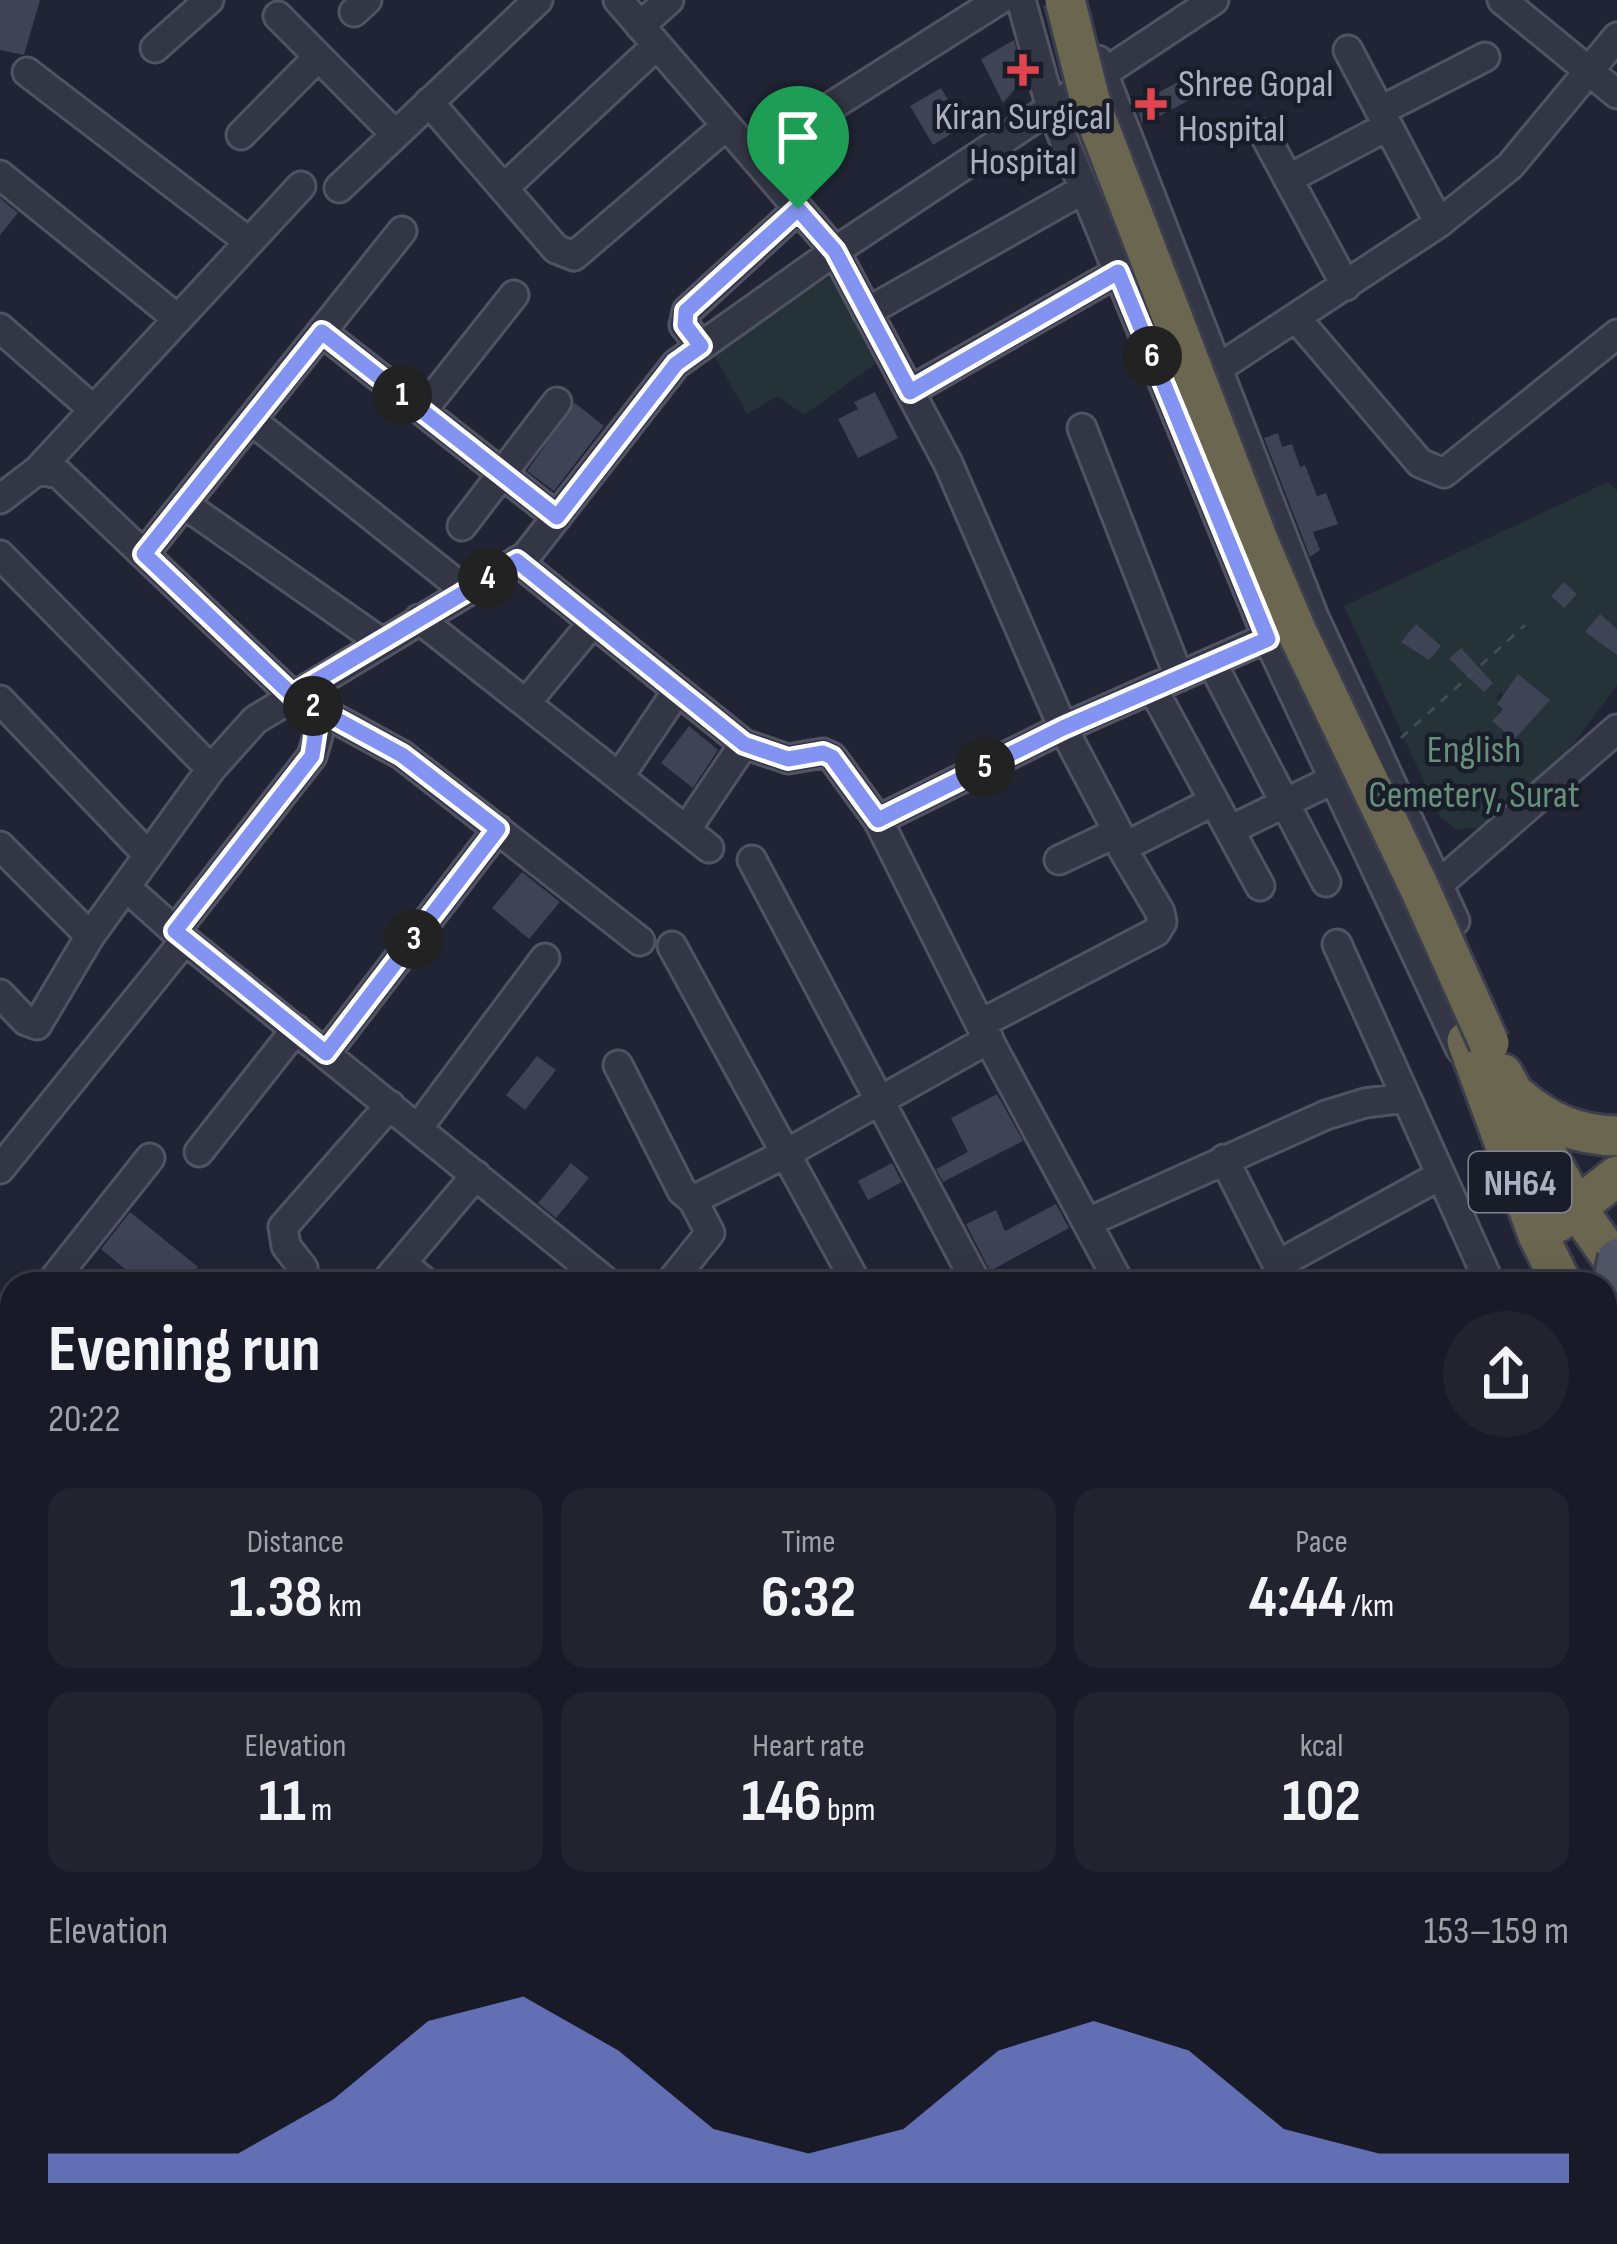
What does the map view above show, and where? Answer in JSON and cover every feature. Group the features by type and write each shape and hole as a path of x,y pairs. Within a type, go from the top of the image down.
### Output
{"highway":[{"name":"NH64","path":"1047,0 1077,113 1279,638 1487,1063 1577,1210 1617,1264"},
{"name":"NH64","path":"1065,0 1092,108 1260,544 1420,889 1487,1063 1538,1235 1556,1272"},
{"path":"1487,1063 1560,1126 1583,1135 1617,1136"},
{"name":"NH64","path":"1538,1235 1617,1176"}],"street":[{"path":"154,48 209,0"},
{"path":"338,188 538,0"},
{"path":"618,0 835,251 948,463 1063,728 1162,922 1156,932 881,1099 787,1154 693,1200"},
{"path":"504,188 648,36 669,0"},
{"path":"753,156 999,0"},
{"path":"1021,0 1051,108 1268,639 1460,1048 1487,1063 1511,1051 1387,751 1314,617 1076,0"},
{"path":"0,994 26,1021 38,1025 90,936 211,769 255,720 526,556 676,364 835,251 1214,0"},
{"path":"1502,0 1617,94"},
{"path":"278,16 395,134"},
{"path":"1217,369 1439,224 1510,166 1617,37"},
{"path":"1348,50 1439,224"},
{"path":"241,135 318,57"},
{"path":"1288,178 1486,57"},
{"path":"27,72 249,242"},
{"path":"429,102 556,249 574,256 726,126"},
{"path":"1264,134 1346,286"},
{"path":"0,175 178,319"},
{"path":"4,488 38,470 301,186"},
{"path":"867,312 1084,189"},
{"path":"701,346 685,325 686,311 798,209"},
{"path":"144,554 402,231"},
{"path":"910,392 1118,272"},
{"path":"422,411 514,295"},
{"path":"1297,320 1420,463 1444,473 1617,334"},
{"path":"0,328 94,410"},
{"path":"322,332 557,517"},
{"path":"461,526 557,402"},
{"path":"251,420 466,591"},
{"path":"1082,428 1166,683 1214,801 1260,886"},
{"path":"38,470 59,474 292,695 402,755 640,941"},
{"path":"184,504 381,642"},
{"path":"0,556 211,769"},
{"path":"517,561 744,744 788,759 823,753 832,757 878,820 1114,1272"},
{"path":"878,820 1063,728 1314,617"},
{"path":"419,619 709,848"},
{"path":"526,704 593,622"},
{"path":"1212,663 1326,881"},
{"path":"619,777 677,691"},
{"path":"0,700 148,855"},
{"path":"0,1168 312,756 319,710"},
{"path":"1439,884 1617,729"},
{"path":"686,830 744,744"},
{"path":"1230,830 1332,780"},
{"path":"1059,860 1214,801"},
{"path":"326,1053 498,829"},
{"path":"0,846 90,936"},
{"path":"752,860 971,1272"},
{"path":"128,889 593,1272"},
{"path":"1337,944 1485,1272"},
{"path":"672,946 850,1272"},
{"path":"418,1128 545,958"},
{"path":"199,1152 296,1029"},
{"path":"618,1065 682,1191 693,1200 710,1233 679,1272"},
{"path":"1088,1222 1326,1115 1365,1102 1406,1098"},
{"path":"302,1272 286,1246 284,1227 390,1105"},
{"path":"67,1272 150,1158"},
{"path":"1224,1159 1280,1272"},
{"path":"394,1272 476,1175"},
{"path":"1287,1272 1441,1175"}],"path":[{"path":"1387,751 1525,626"}],"green space":[{"path":"837,273 881,360 804,415 778,396 747,414 714,355 761,312"},
{"name":"English Cemetery, Surat","path":"1608,482 1617,491 1617,685 1560,761 1481,828 1455,829 1440,817 1344,606","holes":["1501,692 1532,719 1514,740 1492,721 1505,706 1496,697"]}],"building":[{"path":"0,0 40,0 24,55 0,50"},
{"path":"1014,40 1024,79 1003,103 981,59"},
{"path":"1200,70 1210,89 1143,125 1135,105"},
{"path":"941,88 964,126 933,145 910,106"},
{"path":"0,198 18,213 0,235"},
{"path":"875,392 898,438 858,458 838,419 858,409 854,402"},
{"path":"575,403 604,426 554,491 527,471"},
{"path":"1278,433 1282,447 1292,444 1300,467 1305,465 1317,496 1326,493 1338,524 1313,532 1320,550 1310,557 1264,438"},
{"path":"1564,582 1577,594 1564,608 1551,596"},
{"path":"1600,614 1617,629 1617,655 1585,632"},
{"path":"1416,624 1441,646 1429,660 1401,642"},
{"path":"1461,648 1493,683 1484,692 1449,659"},
{"path":"1518,674 1550,700 1514,740 1492,721 1503,709 1497,704"},
{"path":"689,726 718,750 693,788 661,763"},
{"path":"522,872 560,902 529,939 492,908"},
{"path":"537,1056 556,1070 525,1110 506,1095"},
{"path":"997,1094 1023,1141 943,1182 936,1169 968,1152 951,1118"},
{"path":"571,1163 589,1178 556,1218 538,1203"},
{"path":"892,1163 902,1182 868,1200 858,1181"},
{"path":"1056,1204 1069,1228 990,1271 966,1224 996,1210 1005,1231"},
{"path":"130,1212 198,1267 194,1272 129,1272 101,1249"}],"place":[{"name":"Kiran Surgical Hospital","path":"1023,70"},
{"name":"Shree Gopal Hospital","path":"1151,104"}],"route":[{"path":"798,209 686,311 682,319 701,346 676,364 557,517 322,332 144,554 292,695 319,710 312,756 175,931 326,1053 498,829 402,755 292,695 517,561 744,744 788,759 813,753 832,757 878,820 1063,728 1268,639 1118,272 910,392 835,251 798,209"}]}
